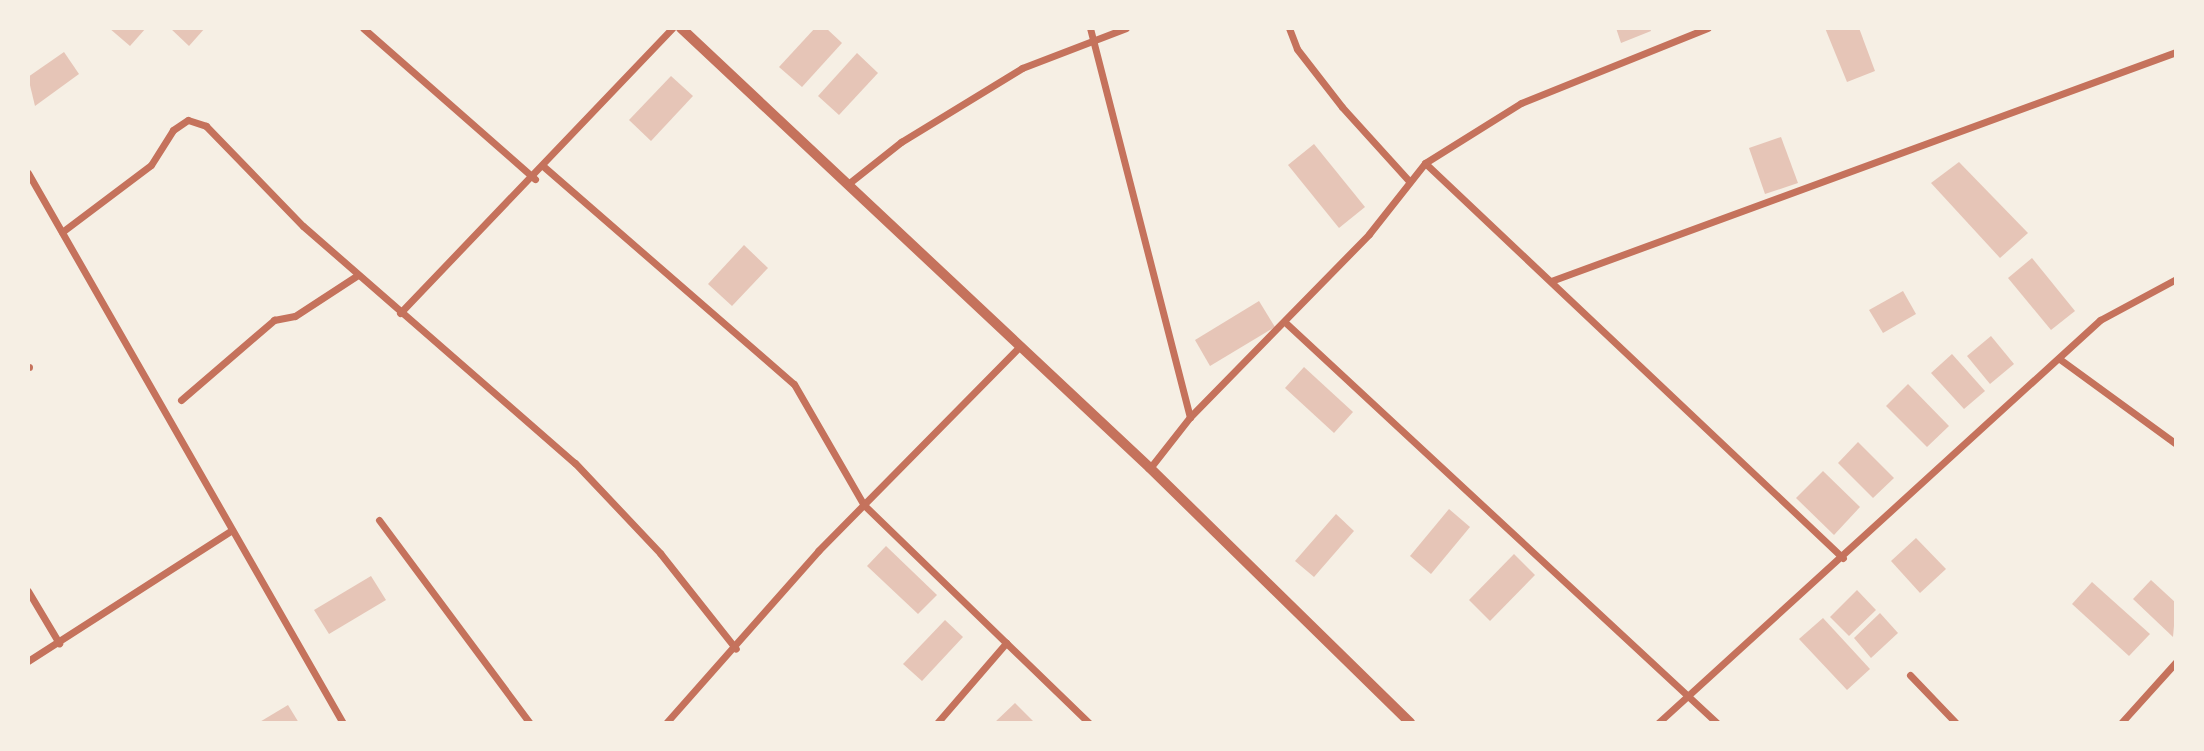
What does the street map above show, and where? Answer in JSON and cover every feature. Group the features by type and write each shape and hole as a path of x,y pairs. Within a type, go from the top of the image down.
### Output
{"street":[{"path":"363,28 534,179"},
{"path":"400,313 534,179 542,166 672,28"},
{"path":"681,28 848,184 1017,348 1150,468 1410,723"},
{"path":"1090,28 1190,417"},
{"path":"848,184 901,142 1022,68 1093,38 1125,28"},
{"path":"1289,28 1335,97 1409,181"},
{"path":"1150,468 1190,417 1287,324 1425,163 1521,103 1708,28"},
{"path":"1551,281 2176,52"},
{"path":"62,232 151,165 173,130 188,120 206,126 358,275 575,463 660,553 736,649"},
{"path":"1425,163 1843,558"},
{"path":"542,166 794,384 864,505 1089,723"},
{"path":"28,173 343,723"},
{"path":"181,400 274,320 295,316 358,275"},
{"path":"1658,723 2061,360 2100,320 2176,279"},
{"path":"1287,324 1691,693 1717,723"},
{"path":"666,723 864,505 1017,348"},
{"path":"2061,360 2176,444"},
{"path":"379,520 530,723"},
{"path":"28,662 232,530"},
{"path":"28,591 59,643"},
{"path":"937,723 1006,643"},
{"path":"2121,723 2176,662"},
{"path":"1910,675 1956,723"}],"building":[{"path":"109,28 146,28 130,46"},
{"path":"170,28 205,28 189,46"},
{"path":"815,28 826,28 842,43 802,87 779,67"},
{"path":"1616,28 1650,28 1651,31 1621,43"},
{"path":"1825,28 1859,28 1875,71 1847,82"},
{"path":"64,52 79,74 35,106 28,77"},
{"path":"857,53 878,73 839,115 818,96"},
{"path":"671,76 693,96 651,141 629,120"},
{"path":"1781,137 1798,183 1765,194 1749,148"},
{"path":"1314,144 1365,207 1339,228 1288,165"},
{"path":"1959,162 2028,233 2000,258 1931,183"},
{"path":"744,245 768,268 732,306 708,284"},
{"path":"2032,258 2075,311 2051,330 2008,278"},
{"path":"1903,291 1916,314 1883,333 1869,310"},
{"path":"1259,301 1275,327 1210,366 1195,340"},
{"path":"1991,336 2014,364 1990,384 1967,356"},
{"path":"1952,354 1985,391 1964,409 1931,373"},
{"path":"1304,367 1353,412 1334,433 1285,388"},
{"path":"1908,384 1949,426 1927,447 1886,406"},
{"path":"1858,442 1894,478 1873,498 1838,463"},
{"path":"1823,471 1860,507 1834,535 1796,498"},
{"path":"1449,509 1470,527 1431,574 1410,556"},
{"path":"1336,514 1354,531 1314,577 1295,561"},
{"path":"1916,538 1946,569 1920,593 1891,561"},
{"path":"886,546 937,595 918,614 867,566"},
{"path":"1514,554 1535,575 1490,621 1469,600"},
{"path":"371,576 386,600 329,634 314,610"},
{"path":"2151,580 2176,603 2173,637 2133,599"},
{"path":"2092,582 2150,634 2129,656 2072,604"},
{"path":"1857,590 1876,610 1849,636 1830,617"},
{"path":"1880,613 1898,633 1871,658 1854,638"},
{"path":"1823,618 1870,669 1847,690 1799,639"},
{"path":"945,620 963,637 922,681 903,664"},
{"path":"1015,703 1035,723 994,723"},
{"path":"288,705 299,723 258,723"}]}
